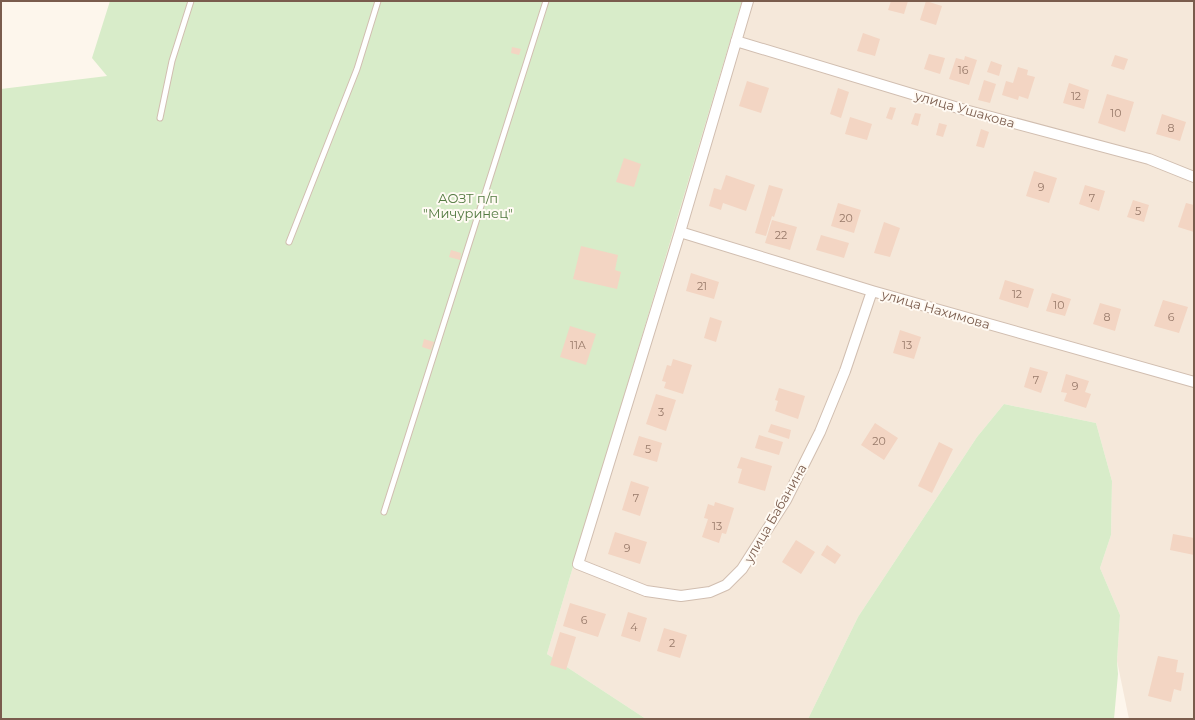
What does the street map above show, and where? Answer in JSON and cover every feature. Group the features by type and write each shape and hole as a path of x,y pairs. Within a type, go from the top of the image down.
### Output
{"street":[{"path":"680,232 748,1"},
{"name":"улица Ушакова","path":"736,41 965,110 1149,160 1194,177"},
{"name":"улица Нахимова","path":"680,232 872,291 1194,382"},
{"name":"улица Бабанина","path":"680,232 578,564 646,591 681,596 710,592 726,585 742,569 786,500 820,432 845,371 872,291"}],"lane":[{"path":"160,118 172,61 191,1"},
{"path":"289,242 357,69 378,1"},
{"path":"384,512 546,1"}],"shaded area":[{"path":"742,1 1194,1 1194,719 1129,719 1117,661 1120,615 1100,568 1111,535 1112,481 1096,423 1004,404 977,437 858,617 808,719 646,719 547,654"}],"green space":[{"name":"АОЗТ п/п \"Мичуринец\"","path":"110,1 742,1 547,654 646,719 1,719 1,89 107,76 92,58"},
{"path":"1004,404 1096,423 1112,481 1111,535 1100,568 1120,615 1117,661 1118,674 1114,719 808,719 858,617 977,437"}],"building":[{"path":"891,1 908,1 904,14 888,10"},
{"path":"926,1 942,6 936,25 920,20"},
{"path":"863,33 880,39 875,56 857,51"},
{"path":"512,47 521,49 519,55 511,53"},
{"path":"929,54 945,58 940,74 924,69"},
{"path":"1115,55 1128,59 1124,70 1111,66"},
{"path":"965,56 977,60 969,85 949,79 956,58 964,60"},
{"path":"991,61 1002,65 999,76 987,72"},
{"path":"1018,67 1028,70 1027,75 1035,77 1028,99 1019,96 1018,100 1002,95 1006,81 1013,83"},
{"path":"984,80 996,84 990,103 978,100"},
{"path":"747,81 769,88 761,113 739,106"},
{"path":"1069,83 1089,90 1084,109 1063,103"},
{"path":"838,88 849,92 841,118 830,114"},
{"path":"1107,94 1134,102 1125,132 1098,123"},
{"path":"890,107 896,108 892,120 886,118"},
{"path":"915,113 921,114 918,126 911,124"},
{"path":"1162,114 1186,122 1180,141 1156,134"},
{"path":"850,117 872,124 867,140 845,134"},
{"path":"939,123 947,125 943,137 936,135"},
{"path":"981,129 989,132 984,148 976,146"},
{"path":"624,158 641,164 634,187 616,182"},
{"path":"1034,171 1057,178 1049,203 1026,196"},
{"path":"726,175 755,185 746,211 723,203 721,210 709,206 714,188 721,190"},
{"path":"769,185 783,189 766,236 755,233"},
{"path":"1085,185 1105,191 1099,211 1079,204"},
{"path":"1133,200 1149,205 1144,222 1127,217"},
{"path":"838,203 861,210 854,233 831,226"},
{"path":"1186,203 1194,205 1194,232 1178,227"},
{"path":"772,220 797,227 790,250 765,243"},
{"path":"884,222 900,228 890,257 874,253"},
{"path":"821,235 849,243 844,258 816,250"},
{"path":"581,246 618,255 615,270 621,272 617,289 573,279"},
{"path":"451,250 461,253 460,260 449,257"},
{"path":"691,273 719,282 714,299 686,291"},
{"path":"1005,280 1034,289 1028,308 999,299"},
{"path":"1052,293 1071,299 1065,316 1046,311"},
{"path":"1163,300 1188,307 1179,333 1154,326"},
{"path":"1100,303 1121,309 1115,331 1093,324"},
{"path":"710,317 722,321 716,342 704,338"},
{"path":"570,326 596,334 586,365 560,357"},
{"path":"900,330 921,337 914,359 893,353"},
{"path":"424,339 434,342 431,350 422,347"},
{"path":"673,359 692,365 683,394 664,388 666,382 662,381 667,365 671,366"},
{"path":"1030,367 1048,372 1041,393 1024,387"},
{"path":"1066,374 1089,381 1085,392 1091,394 1086,408 1064,401 1067,393 1061,392"},
{"path":"779,388 805,396 798,419 775,411 778,401 775,400"},
{"path":"656,394 676,400 666,431 646,424"},
{"path":"875,423 898,438 884,460 861,445"},
{"path":"771,424 791,430 789,439 768,432"},
{"path":"759,435 783,442 779,455 755,448"},
{"path":"639,436 662,443 657,462 633,455"},
{"path":"939,442 953,449 932,493 918,486"},
{"path":"741,457 772,466 765,491 738,483 742,469 737,468"},
{"path":"631,481 649,487 640,516 622,510"},
{"path":"715,502 734,508 726,534 722,533 719,543 702,537 708,519 704,518 708,504 714,506"},
{"path":"615,532 647,542 640,564 608,554"},
{"path":"1173,534 1194,538 1194,555 1170,550"},
{"path":"796,540 815,552 801,574 782,562"},
{"path":"827,545 841,555 835,564 821,555"},
{"path":"570,603 606,614 598,637 563,626"},
{"path":"628,612 647,618 640,642 621,636"},
{"path":"664,628 687,635 680,658 657,651"},
{"path":"560,632 576,637 566,670 550,665"},
{"path":"1158,656 1178,660 1176,672 1184,673 1181,691 1174,689 1171,702 1148,696"}]}
